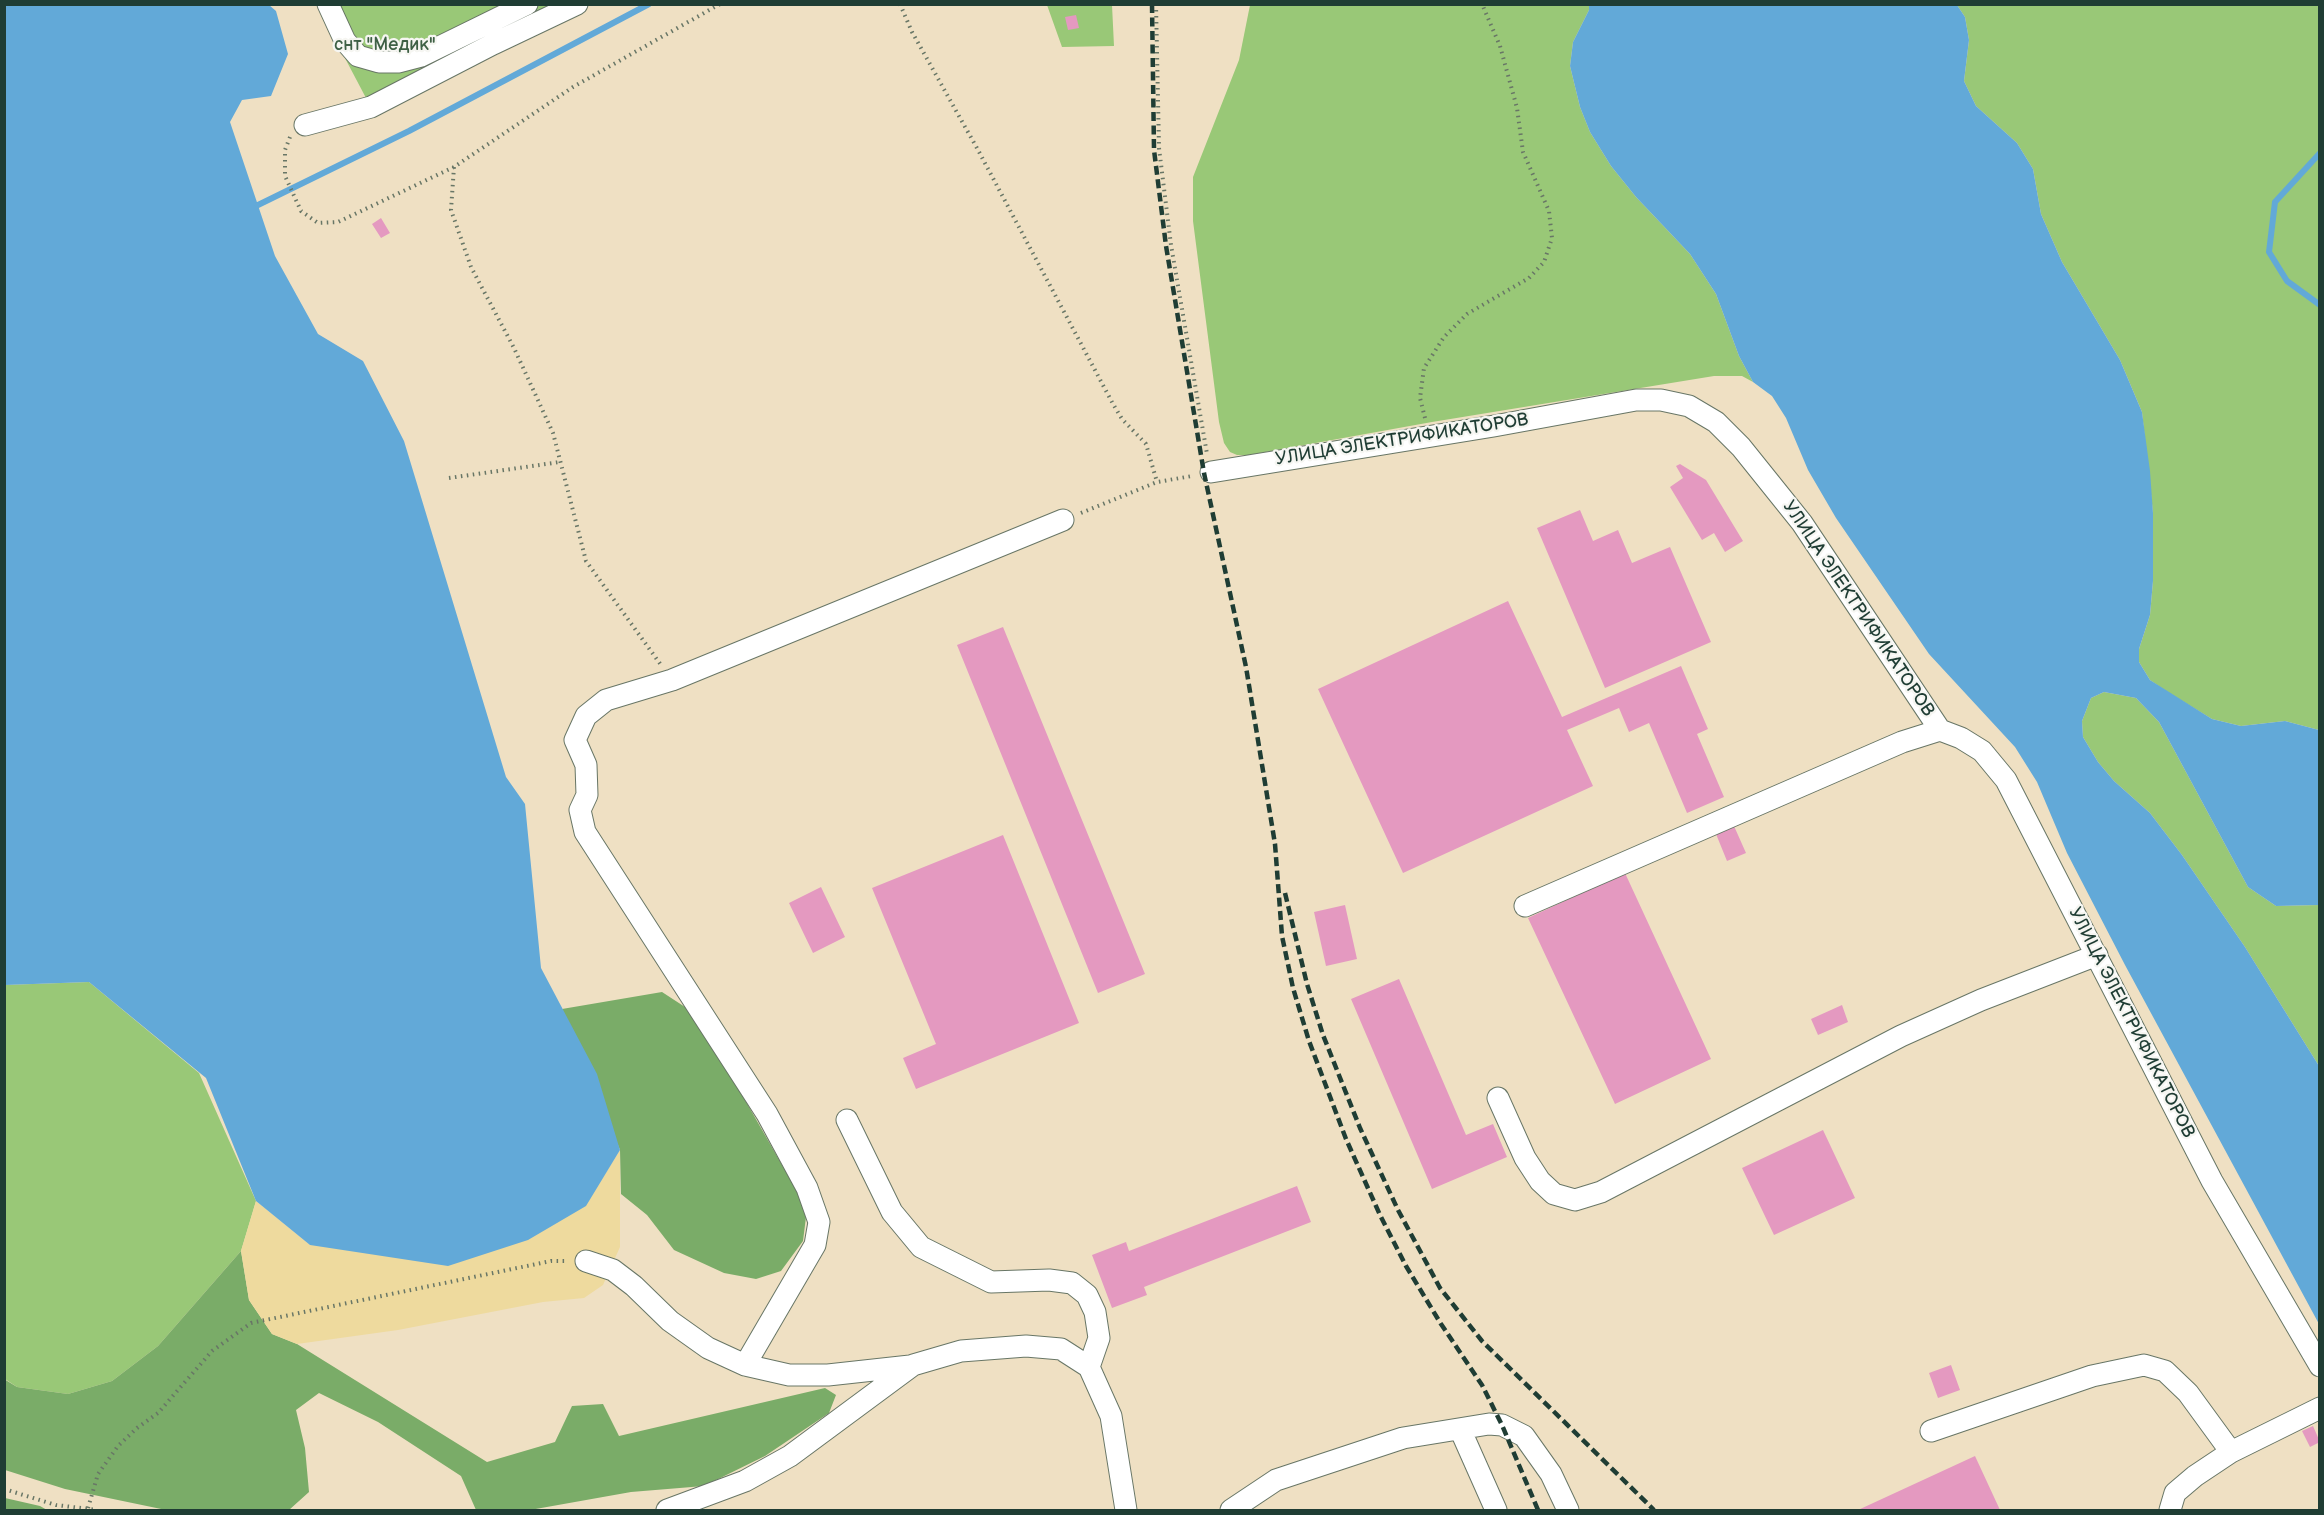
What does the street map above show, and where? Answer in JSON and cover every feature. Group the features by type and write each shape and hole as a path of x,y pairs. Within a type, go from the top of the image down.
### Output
{"street":[{"path":"328,4 345,41 358,56 379,62 398,62 421,56 527,4"},
{"path":"305,125 371,107 577,4"},
{"name":"УЛИЦА ЭЛЕКТРИФИКАТОРОВ","path":"1211,472 1636,400 1661,399 1689,406 1716,422 1742,447 1802,523 1940,730 1961,738 1982,751 2006,780 2212,1181 2319,1366"},
{"path":"745,1365 815,1245 819,1222 807,1188 767,1114 585,832 580,810 587,795 586,765 575,740 586,716 606,700 672,680 1063,520"},
{"path":"1525,906 1902,742 1940,730"},
{"path":"1498,1098 1525,1158 1540,1181 1554,1194 1575,1200 1601,1192 1901,1036 1980,1000 2097,955"},
{"path":"847,1120 892,1212 921,1247 991,1282 1048,1280 1072,1283 1087,1295 1095,1312 1099,1338 1089,1367"},
{"path":"586,1261 613,1270 680,1328 708,1348 745,1365 789,1375 828,1375 913,1365 961,1351 1026,1346 1061,1349 1089,1367 1111,1416 1126,1510"},
{"path":"667,1510 745,1481 790,1456 913,1365"},
{"path":"1931,1431 2092,1376 2144,1365 2165,1371 2188,1393 2231,1452"},
{"path":"2170,1510 2175,1493 2195,1476 2231,1452 2319,1408"},
{"path":"1231,1510 1276,1480 1403,1438 1502,1425 1524,1436 1551,1474 1568,1510"},
{"path":"1460,1429 1496,1510"}],"path":[{"path":"305,125 290,136 285,150 285,176 301,211 318,223 338,222 454,167 573,87 720,4"},
{"path":"900,4 912,32 1113,404 1122,419 1146,444 1157,482"},
{"path":"1156,4 1159,148 1171,245 1211,472"},
{"path":"1430,436 1420,398 1424,368 1444,337 1467,314 1529,278 1544,262 1552,238 1549,211 1523,152 1517,108 1500,46 1482,4"},
{"path":"454,167 451,210 471,267 529,380 553,433 586,561 672,680"},
{"path":"449,478 560,462"},
{"path":"1063,520 1157,482 1189,476"},
{"path":"88,1508 98,1474 118,1446 158,1413 212,1351 252,1323 551,1261 586,1261"},
{"path":"4,1489 56,1505 98,1510"}],"green space":[{"name":"снт \"Медик\"","path":"317,5 562,5 366,98"},
{"path":"1047,5 1112,5 1114,46 1062,47"},
{"path":"1250,5 1589,5 1589,10 1573,42 1570,66 1580,107 1590,132 1611,166 1636,197 1690,254 1716,294 1739,356 1753,382 1742,376 1714,376 1432,422 1249,455 1237,455 1230,452 1224,443 1219,422 1193,221 1193,177 1239,60"},
{"path":"1957,5 2319,5 2319,730 2285,721 2241,726 2212,719 2150,680 2139,662 2139,649 2150,615 2153,581 2153,513 2142,412 2120,360 2062,262 2041,214 2033,169 2017,143 1976,106 1964,81 1969,40 1965,17"},
{"path":"2104,692 2136,698 2159,722 2248,887 2276,906 2319,905 2319,1066 2245,947 2182,855 2150,813 2114,781 2098,762 2083,737 2082,721 2091,698"},
{"path":"89,982 199,1073 256,1201 241,1251 158,1346 112,1381 68,1394 17,1387 5,1379 4,985"},
{"path":"662,992 685,1007 728,1070 807,1209 803,1241 781,1271 756,1279 724,1273 674,1250 647,1215 621,1194 620,1150 562,1009"},
{"path":"241,1251 249,1300 272,1334 297,1344 487,1462 555,1442 572,1406 603,1404 619,1436 825,1388 836,1395 829,1413 765,1456 704,1486 631,1492 530,1510 476,1510 461,1476 378,1422 319,1393 296,1410 305,1448 309,1492 289,1510 166,1510 65,1489 5,1470 4,1379 17,1387 68,1394 112,1381 158,1346"},
{"path":"5,1498 40,1506 47,1510 5,1510"}],"sand":[{"path":"620,1150 620,1247 603,1285 584,1298 543,1302 398,1330 297,1344 272,1334 249,1300 241,1251 256,1201 310,1245 585,1206"}],"water":[{"path":"5,5 269,5 276,11 288,54 271,96 242,100 230,122 275,256 318,334 363,361 404,441 506,777 525,804 541,968 597,1074 620,1150 586,1206 528,1240 448,1266 310,1245 256,1201 206,1078 89,982 5,985"},
{"path":"1589,5 1957,5 1965,17 1969,40 1964,81 1976,106 2017,143 2033,169 2041,214 2062,262 2120,360 2142,412 2153,513 2153,581 2150,615 2139,649 2139,662 2150,680 2212,719 2241,726 2285,721 2319,730 2319,905 2276,906 2248,887 2159,722 2136,698 2104,692 2091,698 2082,721 2083,737 2098,762 2114,781 2150,813 2182,855 2245,947 2319,1066 2319,1324 2125,965 2067,853 2037,782 2015,747 1929,654 1836,518 1808,470 1786,418 1772,396 1753,382 1739,356 1716,294 1690,254 1636,197 1611,166 1590,132 1580,107 1570,66 1573,42 1589,10"}],"building":[{"path":"1076,15 1079,28 1068,30 1065,17"},
{"path":"381,218 390,233 381,238 372,224"},
{"path":"1680,464 1706,480 1743,541 1725,552 1714,533 1702,540 1670,487 1683,478 1676,466"},
{"path":"1580,510 1593,541 1618,530 1632,563 1670,547 1711,642 1605,688 1537,528"},
{"path":"1508,601 1562,717 1681,666 1708,729 1697,734 1724,797 1687,813 1649,723 1629,732 1619,708 1567,730 1593,786 1403,873 1318,689"},
{"path":"1003,627 1145,974 1098,993 957,645"},
{"path":"1734,826 1746,853 1727,861 1716,834"},
{"path":"1003,835 1079,1023 916,1089 903,1058 936,1044 872,888"},
{"path":"1625,873 1711,1059 1615,1104 1528,918"},
{"path":"821,887 845,937 813,953 789,903"},
{"path":"1345,905 1357,959 1326,966 1314,912"},
{"path":"1399,979 1466,1135 1493,1124 1507,1157 1432,1189 1351,999"},
{"path":"1842,1005 1848,1022 1818,1035 1811,1019"},
{"path":"1823,1130 1855,1198 1774,1235 1742,1168"},
{"path":"1297,1186 1311,1222 1144,1287 1147,1295 1112,1308 1092,1255 1126,1242 1129,1251"},
{"path":"1951,1365 1960,1390 1938,1398 1929,1373"},
{"path":"2313,1426 2320,1442 2310,1447 2302,1431"},
{"path":"1975,1456 2000,1510 1858,1510"}],"waterway":[{"path":"258,205 409,131 649,4"},
{"path":"2320,153 2275,202 2269,252 2287,281 2320,305"}],"railway":[{"path":"1152,4 1154,150 1166,246 1204,473 1246,667 1275,844 1282,936 1293,988 1309,1041 1346,1139 1380,1215 1406,1266 1482,1385 1502,1425 1538,1510"},
{"path":"1285,893 1307,984 1323,1035 1360,1128 1398,1210 1440,1288 1482,1341 1654,1510"}]}
